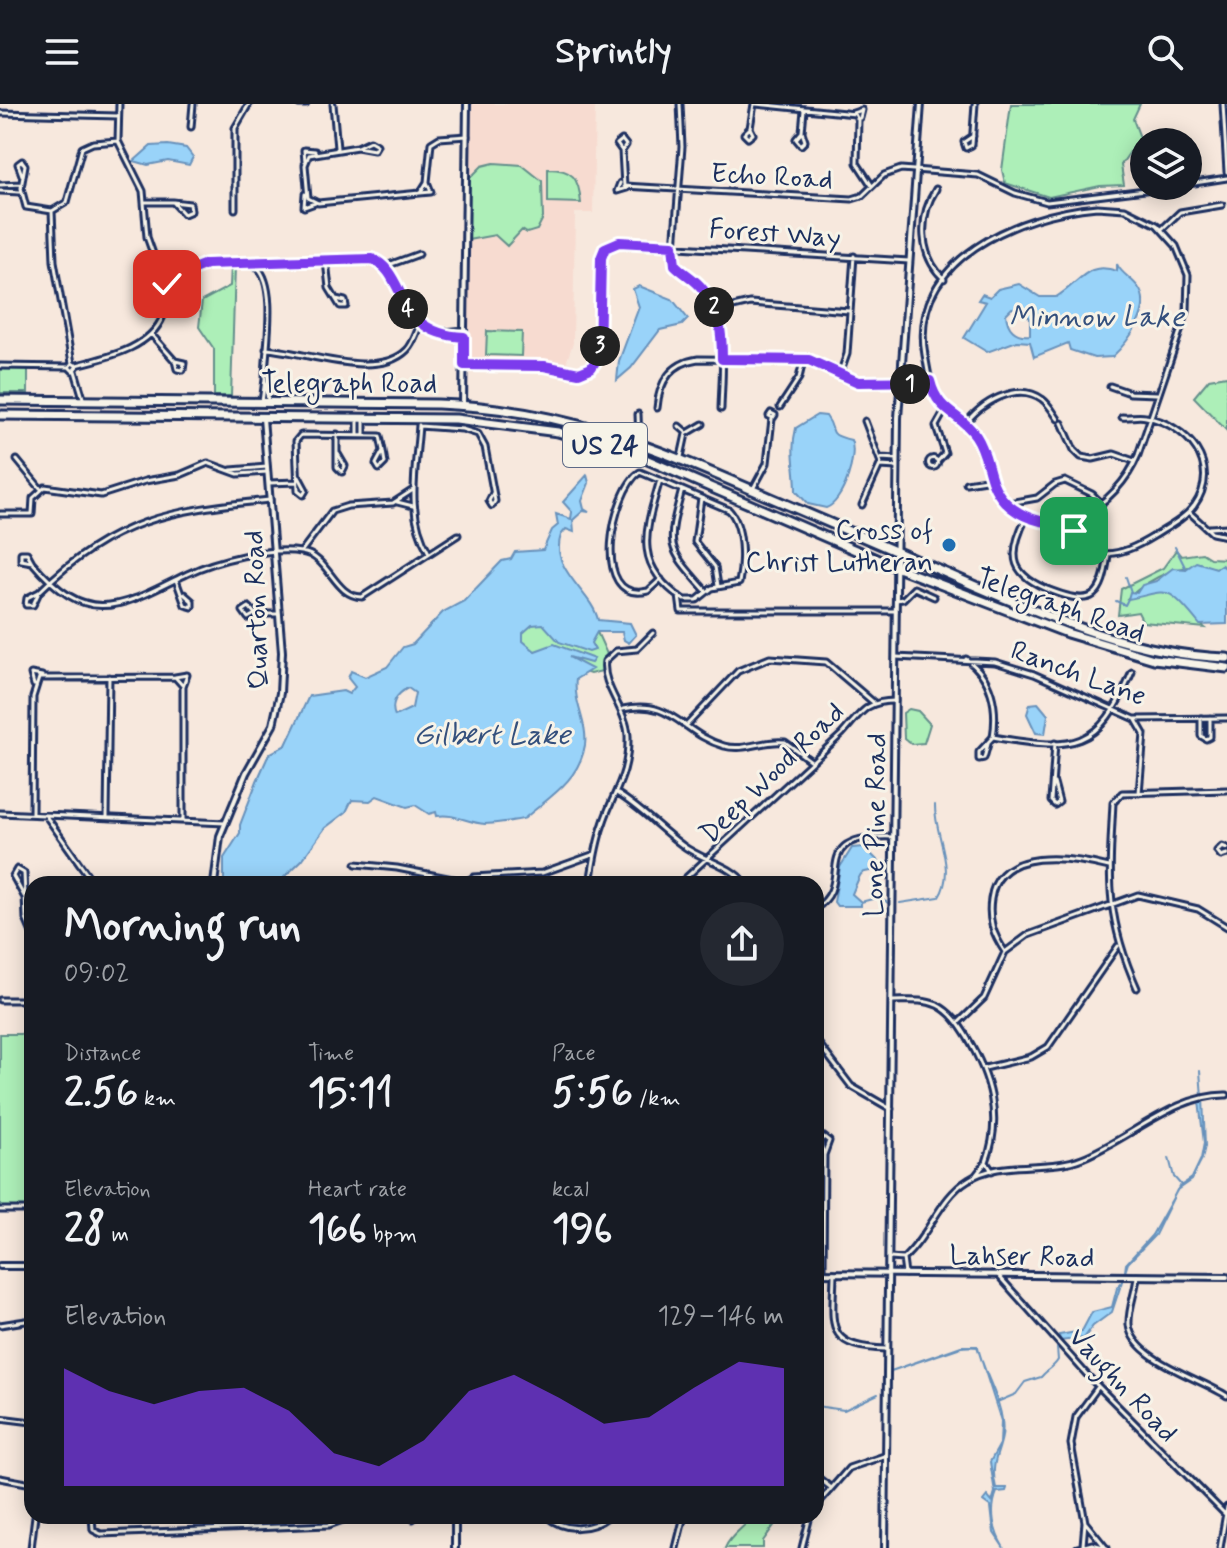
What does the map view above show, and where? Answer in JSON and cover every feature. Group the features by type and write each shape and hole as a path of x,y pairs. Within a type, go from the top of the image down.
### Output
{"highway":[{"name":"Telegraph Road","path":"0,400 463,405 541,414 639,441 1006,599 1130,644 1174,653 1227,658"},
{"path":"80,417 84,410 83,402"},
{"path":"106,417 105,410 111,402"},
{"path":"263,418 261,410 265,403"},
{"path":"334,418 338,412 337,404"},
{"path":"361,418 363,404"},
{"path":"456,419 465,414 463,405"},
{"name":"Telegraph Road","path":"0,415 361,418 419,422 456,419 586,439 663,466 999,608 1125,652 1168,662 1227,668"},
{"path":"663,466 664,460 671,454"},
{"path":"787,520 795,515 793,507"},
{"path":"812,531 812,524 819,518"},
{"path":"981,601 987,597 986,590"},
{"path":"999,608 999,603 1006,599"}],"street":[{"path":"119,104 118,141 146,202 147,237 166,290"},
{"path":"191,127 193,104"},
{"path":"235,209 235,128 249,104"},
{"path":"299,104 306,104"},
{"path":"333,104 338,149"},
{"path":"463,405 467,104"},
{"path":"680,104 683,144 676,191 675,265 700,286 716,311 721,328 721,409"},
{"path":"750,128 755,104 856,116 857,163 872,186"},
{"name":"Lone Pine Road","path":"885,1548 897,459 921,104"},
{"path":"973,136 975,104"},
{"path":"1223,104 1227,172"},
{"path":"802,132 804,110"},
{"path":"0,113 118,116"},
{"path":"357,147 305,149 304,207 315,203 431,192 427,182 427,152 433,140 467,136"},
{"path":"22,175 21,192 26,207 52,211 67,202 82,148 93,143 118,141"},
{"path":"621,182 627,188 617,191 621,182 622,151"},
{"name":"Echo Road","path":"627,188 849,199 862,196 891,171 916,169 978,175 1015,193 1047,202 1130,191"},
{"path":"1202,182 1227,178"},
{"path":"420,193 427,182"},
{"path":"0,185 21,184"},
{"path":"936,189 926,210 923,234 929,259 944,279"},
{"path":"0,191 21,192"},
{"path":"305,194 315,203"},
{"path":"146,202 173,202"},
{"path":"1162,229 1180,212 1222,205"},
{"path":"1119,208 1148,218 1162,229 1182,256 1189,294 1186,315 1136,461 1120,486 1102,504 1070,521 1048,522 1027,517 1008,504 992,479 979,441 945,410 930,381 923,325 931,298 944,279 987,240 1015,225 1058,212 1119,208"},
{"path":"52,211 54,261 72,365 83,402"},
{"name":"Forest Way","path":"464,365 544,366 574,373 589,369 600,352 601,265 605,248 619,242 909,261"},
{"path":"386,266 419,254"},
{"path":"840,374 847,354 854,256"},
{"path":"160,277 170,279 206,264 256,265 368,258 386,266 404,304 421,323 464,337"},
{"path":"326,261 329,288 336,299"},
{"path":"265,273 271,264"},
{"path":"256,265 265,273 268,295 265,403"},
{"path":"0,366 72,365 115,354 151,334 165,312 170,279"},
{"path":"716,311 755,303 849,311"},
{"path":"266,349 363,365 383,364 409,348 421,323"},
{"path":"445,332 464,330"},
{"path":"151,334 175,361"},
{"path":"657,408 661,385 675,368 691,360 818,361 862,382 929,375"},
{"path":"780,407 799,378 803,360"},
{"path":"922,376 923,382"},
{"path":"900,380 930,381"},
{"path":"1110,386 1130,393 1157,394"},
{"path":"965,425 983,406 1021,391 1045,401 1058,419"},
{"path":"938,461 945,453 936,426 945,410"},
{"path":"638,414 639,441"},
{"path":"1070,521 1085,545 1108,555 1133,549 1189,512 1203,483 1200,455 1181,430 1150,418 1122,417"},
{"name":"Quarton Road","path":"214,876 215,855 225,823 276,714 282,659 263,418"},
{"path":"358,434 361,418"},
{"path":"361,418 364,434"},
{"path":"753,490 767,463 772,419"},
{"path":"479,421 478,434 485,447 493,493"},
{"path":"862,505 880,466 880,458 865,421"},
{"path":"429,553 416,530 413,506 419,422 478,434"},
{"path":"1062,423 1074,450 1081,457 1093,459 1114,454 1136,461"},
{"path":"686,432 703,424"},
{"path":"679,426 686,432"},
{"path":"680,458 686,432"},
{"path":"337,434 338,454"},
{"path":"299,477 306,490 305,495 298,493 296,444 299,436 364,434 382,437 383,451"},
{"path":"880,458 897,459"},
{"path":"17,460 41,489"},
{"path":"0,514 32,514 33,498 49,486 101,495 145,481 180,475 204,464 238,474 267,469"},
{"path":"880,466 897,467"},
{"path":"660,480 646,542 649,563 679,596 697,600 706,591 718,586 739,583 739,536 733,513 701,498 660,480 640,472 627,484 610,558 618,579 634,591 648,591 661,579"},
{"path":"966,483 992,479"},
{"path":"1008,504 1018,499 1037,498 1058,482 1065,481 1092,494 1102,504"},
{"path":"269,483 298,483"},
{"path":"396,502 413,490"},
{"path":"682,490 671,535 672,550 706,591"},
{"path":"701,498 695,542 715,567 718,586"},
{"path":"39,592 81,553 129,526 212,506 270,500"},
{"path":"301,552 332,511 348,506 396,502 413,506"},
{"path":"1189,512 1214,534 1227,536"},
{"path":"1027,517 1017,544 1017,565 1026,580 1037,587 1072,600 1086,599 1103,584 1108,555"},
{"path":"1209,528 1227,527"},
{"path":"32,562 50,581 80,601 112,605 143,598 222,561 301,552 321,563 347,594 359,597 373,593 458,535"},
{"path":"176,580 184,594"},
{"path":"896,600 903,600 915,587 934,597"},
{"path":"679,596 678,608 686,612 896,611"},
{"path":"686,600 686,612"},
{"path":"255,614 279,614"},
{"path":"591,876 604,819 624,777 628,740 622,709 604,670 605,661 612,653 637,649 653,633"},
{"name":"Ranch Lane","path":"896,657 966,659 1024,671 1135,719 1227,718"},
{"path":"686,726 731,676 764,659 826,662 873,702"},
{"path":"966,659 989,686 995,711 993,737 988,744"},
{"path":"993,737 1055,743 1090,736 1116,710 1132,672"},
{"path":"32,814 34,686 31,674 187,675 183,686 183,820"},
{"path":"34,686 42,676"},
{"path":"107,817 109,676"},
{"path":"175,677 183,686"},
{"name":"Deep Wood Road","path":"689,876 873,702 895,701"},
{"path":"622,709 659,707 706,739 729,747 785,742 811,761"},
{"path":"1201,718 1201,736 1206,739 1210,737 1210,718"},
{"path":"1135,719 1144,734"},
{"path":"1139,793 1144,734 1154,720"},
{"path":"1054,783 1059,799 1055,805 1051,801 1055,743"},
{"path":"1137,988 1118,946 1111,905 1109,867 1113,803 1122,793 1227,790"},
{"path":"618,794 648,814 684,847 739,876"},
{"path":"0,813 225,823"},
{"path":"46,815 48,823 88,876"},
{"path":"824,901 828,897 838,857 850,841 862,836 893,837"},
{"path":"1227,848 1222,846 1217,851 1220,855 1227,855"},
{"path":"491,876 542,873 595,854"},
{"path":"1005,952 990,917 993,886 1002,871 1020,863 1053,860 1109,867"},
{"path":"356,864 397,868 432,876"},
{"path":"17,869 24,873 24,896 13,876 17,869"},
{"path":"958,1023 984,998 1005,952 1028,935 1143,896 1198,909 1226,923"},
{"path":"985,1068 1031,1057 1048,1047 1118,946"},
{"path":"0,1000 24,1000"},
{"path":"890,1258 903,1259 923,1239 948,1198 975,1176 986,1162 994,1118 985,1068 958,1023 931,1003 892,1001"},
{"path":"824,1051 851,1086 891,1109"},
{"path":"975,1176 1074,1161 1195,1099 1227,1095"},
{"path":"986,1162 992,1171"},
{"path":"0,1210 24,1210"},
{"path":"903,1259 905,1274"},
{"path":"0,1266 24,1266"},
{"name":"Lahser Road","path":"824,1273 1227,1277"},
{"path":"834,1273 832,1318 837,1336 856,1347 888,1349"},
{"name":"Vaughn Road","path":"998,1275 1098,1387 1227,1516"},
{"path":"1137,1276 1129,1320 1134,1338 1173,1369 1227,1396"},
{"path":"0,1325 24,1321"},
{"path":"1083,1545 1085,1522 1072,1436 1079,1412 1098,1387"},
{"path":"0,1418 24,1421"},
{"path":"824,1495 857,1463 887,1456"},
{"path":"0,1478 24,1482"},
{"path":"824,1482 830,1487"},
{"path":"1220,1548 1227,1507"},
{"path":"1085,1522 1106,1548"},
{"path":"31,1548 34,1524"},
{"path":"93,1524 94,1532 332,1524"},
{"path":"455,1524 455,1548"},
{"path":"559,1524 578,1528 597,1524"},
{"path":"676,1548 682,1524"},
{"path":"802,1548 808,1524"},
{"path":"1077,1548 1083,1545 1106,1548"}],"shaded area":[{"path":"469,104 595,104 593,213 575,213 573,343 565,366 541,361 464,360"}],"green space":[{"path":"1011,104 1140,104 1133,119 1136,128 1130,128 1130,152 1121,165 1124,185 1100,186 1049,197 1005,183 1002,170"},
{"path":"494,163 522,165 542,181 543,218 537,230 527,233 522,230 507,246 495,235 468,240 469,179 482,166"},
{"path":"548,169 563,171 573,177 579,187 581,203 548,202"},
{"path":"231,265 235,266 231,396 214,396 214,349 199,327 202,301 230,286"},
{"path":"487,331 522,332 521,356 486,355"},
{"path":"28,368 28,393 0,393 0,369"},
{"path":"1227,376 1227,431 1194,397 1209,379"},
{"path":"1176,550 1181,556 1202,553 1210,558 1227,559 1227,569 1221,565 1216,568 1191,566 1168,572 1128,598 1157,592 1171,593 1185,603 1205,628 1143,622 1138,612 1118,615 1121,589 1163,568"},
{"path":"529,615 597,632 607,654 602,671 590,674 512,649"},
{"path":"909,709 918,711 930,724 924,743 911,744 904,738 903,713"},
{"path":"0,1034 24,1034 24,1207 0,1207"},
{"path":"745,1524 775,1524 763,1541 763,1548 725,1548"}],"water":[{"path":"151,146 186,148 193,157 189,165 168,161 148,165 134,161"},
{"name":"Minnow Lake","path":"1117,264 1138,287 1143,305 1137,325 1112,357 1094,358 1070,350 1068,343 1034,357 1030,342 1017,341 987,352 964,338 986,302 978,300 982,294 990,297 998,289 1019,284 1040,297 1056,297 1098,268 1117,271","holes":["1012,308 1022,310 1030,318 1030,335 1016,333 1008,323 1006,314"]},
{"path":"639,286 672,299 688,319 682,325 660,330 631,368 617,380 619,361 639,307 633,289"},
{"path":"817,415 826,416 835,434 851,440 853,447 848,478 838,498 826,508 808,504 796,491 793,452 796,428"},
{"name":"Gilbert Lake","path":"587,475 589,483 582,501 584,509 589,512 583,511 573,520 574,532 566,529 561,535 561,559 598,620 630,623 636,635 629,643 624,640 622,632 597,632 591,643 595,650 589,652 559,642 543,624 532,625 523,633 523,641 535,651 554,644 594,659 591,663 569,657 592,669 576,679 585,745 576,769 553,796 525,818 485,824 437,816 436,812 429,814 415,805 407,807 377,796 370,801 352,800 346,812 325,828 302,860 285,876 224,876 224,858 240,833 240,825 269,754 286,745 309,696 343,691 349,694 355,687 348,678 351,671 365,677 387,667 403,647 413,644 443,612 464,601 502,561 511,559 515,552 543,550 552,530 558,525 556,514 571,519 572,512 563,502","holes":["408,688 415,693 412,708 395,716 393,707 397,696"]},
{"path":"1196,562 1216,568 1221,565 1227,569 1227,624 1200,625 1180,601 1166,593 1128,599 1130,592 1137,593 1142,585 1156,581 1173,568 1186,569"},
{"path":"1038,703 1048,715 1045,734 1036,733 1027,714 1030,704"},
{"path":"864,847 883,866 863,872 859,878 852,894 861,906 837,906 834,902 840,867 852,848"},
{"path":"1203,1097 1205,1146 1202,1159 1191,1180 1178,1190 1192,1178 1201,1159 1204,1143 1199,1101"},
{"path":"1175,1194 1155,1235 1128,1263 1125,1273 1126,1264 1152,1235"},
{"path":"1122,1282 1112,1312 1093,1326 1084,1338 1060,1341 1059,1335 1082,1331 1092,1312 1112,1307 1117,1288"},
{"path":"981,1358 1002,1420 1002,1438 995,1460 994,1477 996,1488 1007,1488 1006,1491 997,1492 993,1514 995,1528 1004,1548 994,1533 991,1507 983,1501 987,1496 992,1502 995,1492 990,1462 1000,1444 1001,1421"}],"waterway":[{"path":"1175,547 1186,569"},
{"path":"1126,577 1131,592"},
{"path":"1116,601 1125,605 1128,599"},
{"path":"900,903 939,897 944,886 945,863 935,805"},
{"path":"861,902 876,898"},
{"path":"881,899 888,903"},
{"path":"1200,1071 1202,1097"},
{"path":"1169,1158 1174,1177 1181,1185"},
{"path":"997,1402 1016,1394 1025,1382 1041,1377 1058,1360 1057,1348"},
{"path":"824,1407 844,1410 878,1394"}],"place":[{"name":"Cross of Christ Lutheran","path":"949,545"}],"route":[{"path":"167,284 170,279 206,264 277,265 372,259 386,266 401,299 415,318 449,335 464,337 464,365 544,366 579,373 591,368 599,356 601,258 605,248 619,242 673,245 675,265 700,286 716,311 721,328 722,359 809,360 858,382 907,384 930,381 935,397 945,410 976,435 993,483 1005,502 1033,519 1070,521 1074,531"}]}
